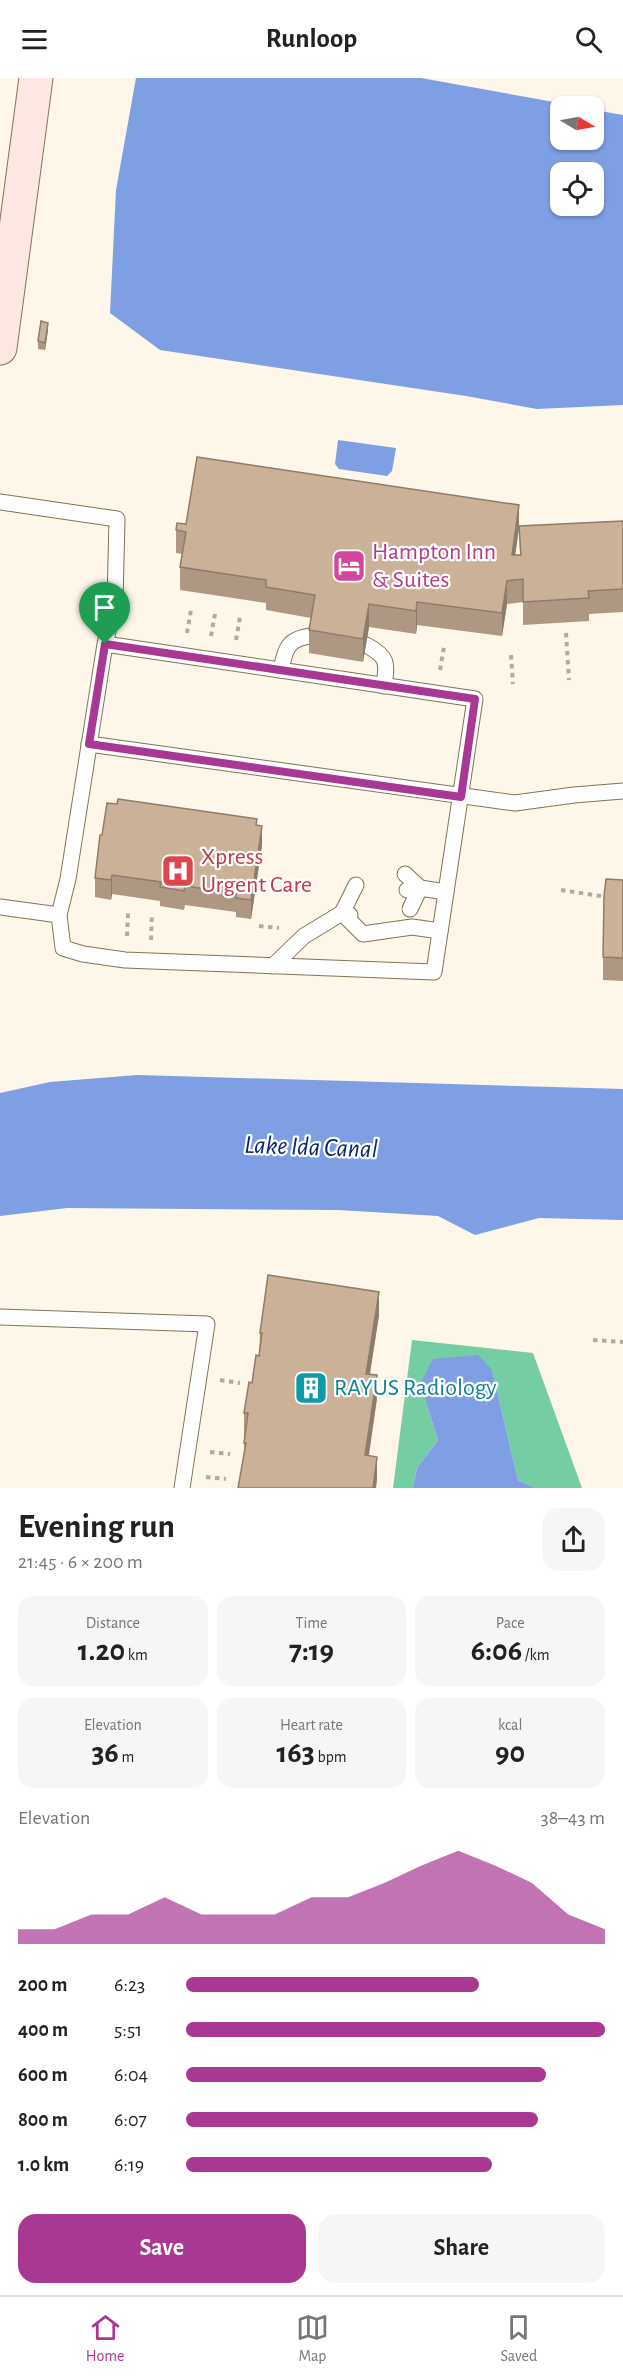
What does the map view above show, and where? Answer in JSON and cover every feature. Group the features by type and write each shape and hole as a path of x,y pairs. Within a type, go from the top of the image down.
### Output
{"main road":[{"path":"0,348 36,78"}],"lane":[{"path":"0,502 117,519 115,602 105,644 68,879 59,915 63,948 83,954 125,960 434,972 475,699 105,644"},
{"path":"281,670 285,651 292,642 302,637 312,636"},
{"path":"366,645 382,654 386,660 384,686"},
{"path":"89,744 515,803 623,791"},
{"path":"410,909 411,884 446,892"},
{"path":"273,966 304,936 342,913 357,892"},
{"path":"0,907 59,915"},
{"path":"342,913 363,934 412,927 440,931"},
{"path":"342,913 361,918"},
{"path":"0,1317 207,1324 182,1488"}],"path":[{"path":"187,636 191,610"},
{"path":"211,639 215,614"},
{"path":"236,644 240,617"},
{"path":"566,633 569,680"},
{"path":"440,672 444,647"},
{"path":"511,655 513,684"},
{"path":"561,890 614,897"},
{"path":"126,939 128,913"},
{"path":"151,940 152,914"},
{"path":"259,926 279,928"},
{"path":"593,1340 623,1342"},
{"path":"217,1380 240,1383"},
{"path":"207,1451 230,1454"},
{"path":"203,1476 226,1479"}],"green space":[{"path":"412,1340 533,1353 582,1488 535,1488 518,1480 492,1370 420,1384 438,1440 417,1468 413,1488 393,1488"}],"water":[{"path":"136,78 421,78 550,101 550,150 604,150 604,112 623,115 623,405 537,409 466,396 160,350 110,313 116,190"},
{"path":"338,440 396,448 392,471 387,476 339,469 335,464"},
{"name":"Lake Ida Canal","path":"137,1075 623,1089 623,1220 539,1218 475,1235 438,1216 338,1210 67,1208 0,1216 0,1093 50,1082"},
{"path":"478,1355 492,1370 518,1480 535,1488 413,1488 417,1468 438,1440 420,1384 433,1359"}],"building":[{"path":"41,321 48,323 45,343 38,341"},
{"name":"Hampton Inn & Suites","path":"197,457 519,505 512,555 521,555 519,526 623,521 623,589 588,591 589,598 523,602 523,579 513,580 507,581 502,613 417,602 416,611 369,604 363,639 309,630 315,595 266,587 266,580 180,567 186,532 176,530 177,523 186,524"},
{"name":"Xpress Urgent Care","path":"118,799 257,819 256,825 262,826 251,900 236,898 236,893 185,886 184,891 160,887 161,882 112,875 111,880 95,878 100,835 102,835 107,803 117,804"},
{"path":"606,879 623,880 623,958 603,957"},
{"name":"RAYUS Radiology","path":"268,1275 379,1292 366,1374 377,1375 365,1455 377,1457 373,1488 238,1488 246,1443 244,1443 248,1413 244,1413 256,1355 259,1356"}],"place":[{"name":"Hampton Inn & Suites","path":"349,566"},
{"name":"Xpress Urgent Care","path":"178,871"},
{"name":"RAYUS Radiology","path":"311,1388"}],"route":[{"path":"105,644 475,699 461,797 89,744 105,644"}]}
